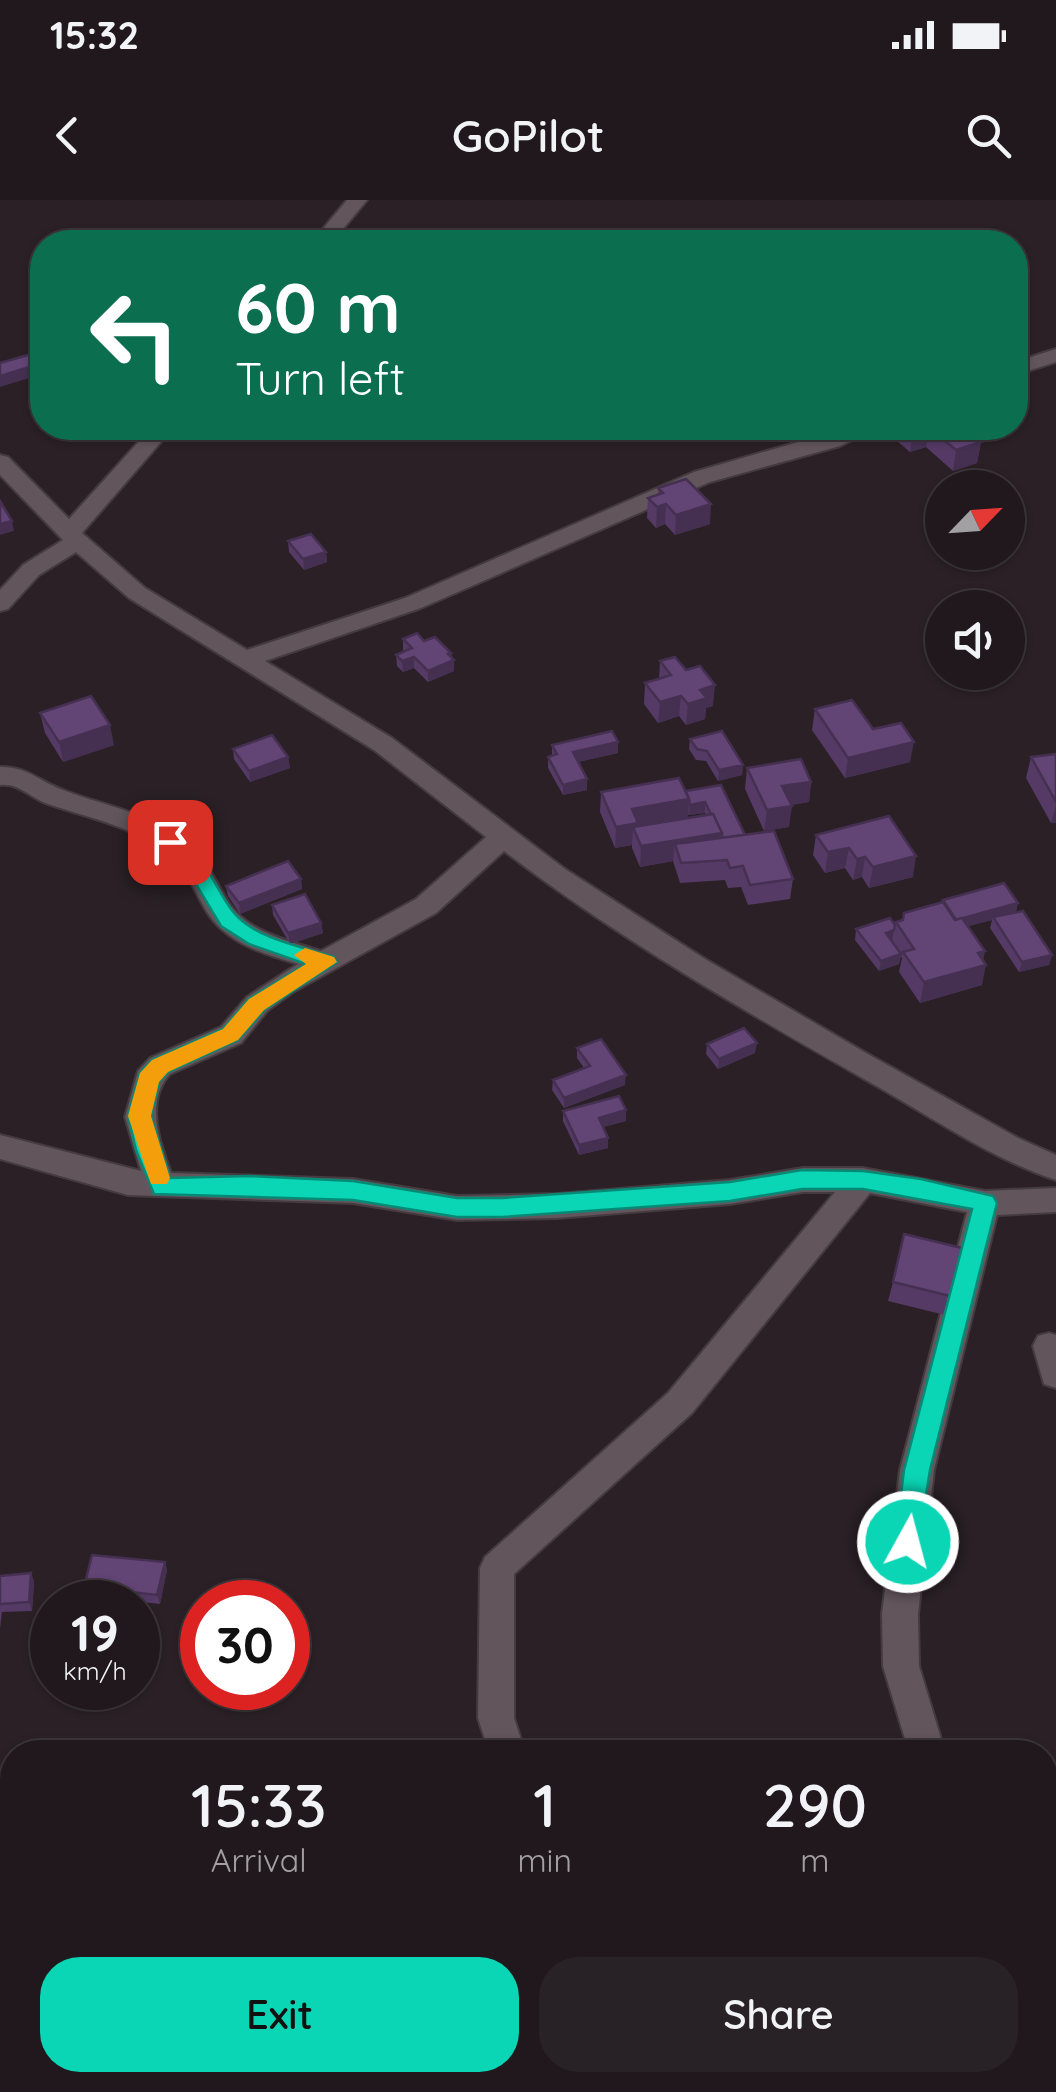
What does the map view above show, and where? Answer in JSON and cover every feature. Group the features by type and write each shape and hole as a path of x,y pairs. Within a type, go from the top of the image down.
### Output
{"street":[{"path":"332,230 357,200"},
{"path":"1028,365 1056,355"},
{"path":"0,604 31,570 74,536 152,440"},
{"path":"245,658 414,602 702,477 835,440"},
{"path":"0,462 137,593 384,744 554,876 694,966 990,1136 1056,1168"},
{"path":"0,776 29,779 46,794 88,804 170,842 197,869 228,920 256,939 326,962"},
{"path":"162,1187 147,1150 140,1116 148,1079 160,1066 230,1034 270,994 426,906 502,838"},
{"path":"0,1147 128,1183 353,1190 457,1208 730,1192 802,1180 863,1180 985,1203 1056,1200"},
{"path":"502,1740 496,1718 496,1568 680,1403 863,1180"},
{"path":"923,1740 901,1666 900,1614 917,1470 985,1203"}],"building":[{"path":"30,354 30,367 0,376 0,363"},
{"path":"944,440 981,442 956,450"},
{"path":"686,479 711,504 676,515 666,504 657,507 648,498 663,493 658,488"},
{"path":"0,501 12,521 0,524"},
{"path":"311,534 326,552 303,559 288,541"},
{"path":"417,633 424,641 435,637 454,660 428,671 414,657 402,661 396,655 412,648 403,639"},
{"path":"675,657 686,670 700,666 715,685 700,690 707,698 688,704 681,696 660,702 645,683 671,675 660,661"},
{"path":"91,696 110,725 59,742 40,713"},
{"path":"852,700 873,729 901,723 914,742 848,758 815,709"},
{"path":"612,731 618,742 573,752 587,779 563,785 548,757 557,754 552,745"},
{"path":"722,731 743,765 719,770 707,751 697,749 690,739"},
{"path":"272,735 288,757 249,771 233,749"},
{"path":"1056,754 1056,802 1031,757"},
{"path":"801,759 811,782 782,786 792,806 767,810 747,768"},
{"path":"679,778 689,799 632,809 638,823 616,827 601,792"},
{"path":"721,785 745,835 723,838 705,802 690,805 686,791"},
{"path":"713,814 722,833 641,846 633,827"},
{"path":"889,816 916,856 873,867 865,857 857,859 849,848 828,852 816,835"},
{"path":"774,831 793,879 750,885 743,866 730,868 727,860 681,863 675,844"},
{"path":"288,861 301,879 239,903 226,886"},
{"path":"1004,883 1018,903 956,920 943,900"},
{"path":"305,894 321,923 288,933 272,905"},
{"path":"943,902 955,920 962,918 985,951 978,953 986,965 924,982 903,952 914,949 896,922 903,920 904,913"},
{"path":"1023,911 1052,955 1022,962 993,917"},
{"path":"890,918 894,930 886,933 901,954 881,961 856,929"},
{"path":"744,1028 757,1043 719,1059 707,1044"},
{"path":"601,1039 626,1075 564,1098 553,1080 590,1066 577,1048"},
{"path":"619,1096 626,1110 599,1118 608,1138 579,1145 563,1111"},
{"path":"904,1234 962,1248 950,1296 893,1282"},
{"path":"92,1555 165,1562 160,1583 86,1580"},
{"path":"31,1573 29,1602 0,1604 0,1576"}],"slow traffic":[{"path":"159,1178 147,1150 140,1116 148,1079 160,1066 230,1034 244,1023 256,1004 283,984 326,962 305,955"}],"route":[{"path":"170,842 197,869 228,920 256,939 326,962 283,984 256,1004 244,1023 230,1034 160,1066 148,1079 140,1116 147,1150 162,1187 353,1190 457,1208 502,1208 730,1192 802,1180 863,1180 985,1203 917,1470 908,1542"}]}
